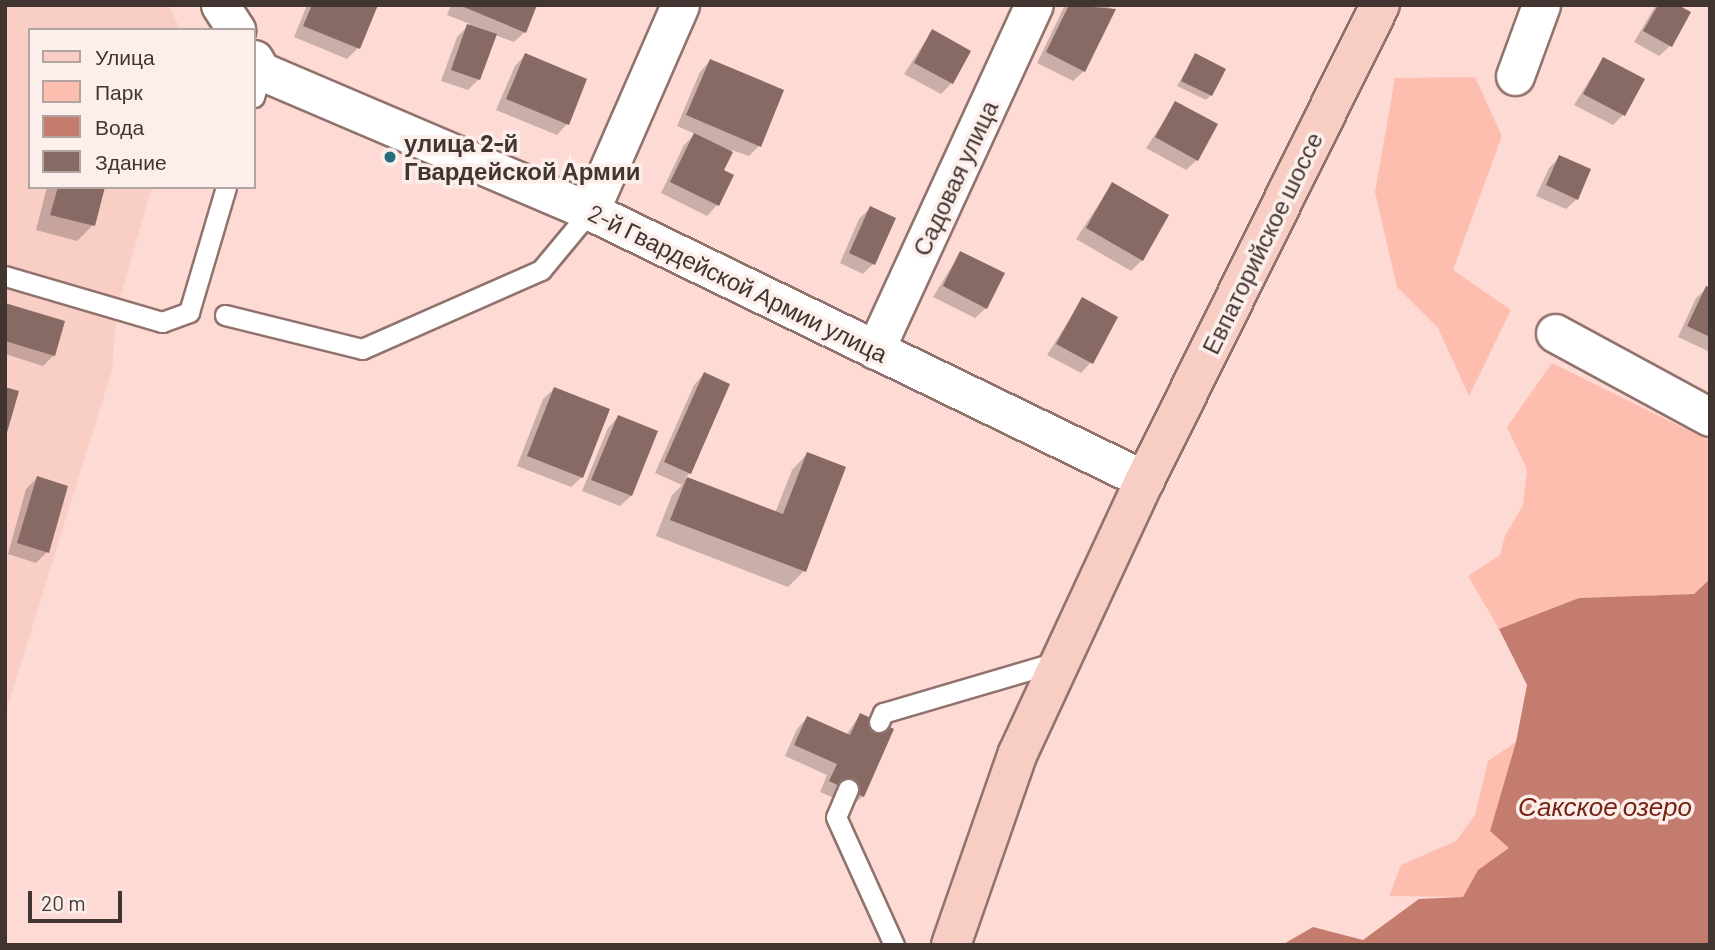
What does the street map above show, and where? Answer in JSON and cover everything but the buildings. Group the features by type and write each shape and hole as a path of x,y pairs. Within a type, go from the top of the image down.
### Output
{"main road":[{"name":"Евпаторийское шоссе","path":"951,945 1008,778 1060,661 1144,480 1380,5"}],"street":[{"path":"220,5 235,28"},
{"path":"590,211 680,5"},
{"name":"Садовая улица","path":"875,350 1034,5"},
{"path":"1515,76 1541,5"},
{"name":"2-й Гвардейской Армии улица","path":"256,75 590,211 1144,480"},
{"path":"1555,333 1710,416"}],"lane":[{"path":"5,276 162,322 189,312 225,189"},
{"path":"225,315 362,349 541,270 590,211"},
{"path":"879,722 883,713 1060,661"},
{"path":"848,789 836,817 894,945"}],"shaded area":[{"path":"5,5 168,5 180,28 28,28 28,189 151,189 117,309 112,370 5,715"}],"green space":[{"path":"1475,77 1502,136 1453,270 1511,310 1469,396 1438,328 1397,287 1375,192 1395,78"},
{"path":"1552,363 1710,441 1710,579 1694,594 1579,598 1499,629 1468,576 1500,555 1505,536 1523,505 1527,470 1507,427"},
{"path":"1516,742 1490,831 1510,848 1478,870 1463,897 1389,896 1401,865 1456,841 1475,815 1488,761"}],"water":[{"name":"Сакское озеро","path":"1710,579 1710,945 1282,945 1313,927 1363,940 1419,899 1463,897 1478,870 1509,848 1490,831 1516,742 1527,685 1499,629 1579,598 1694,594"}],"place":[{"name":"улица 2-й Гвардейской Армии","path":"390,157"}]}
